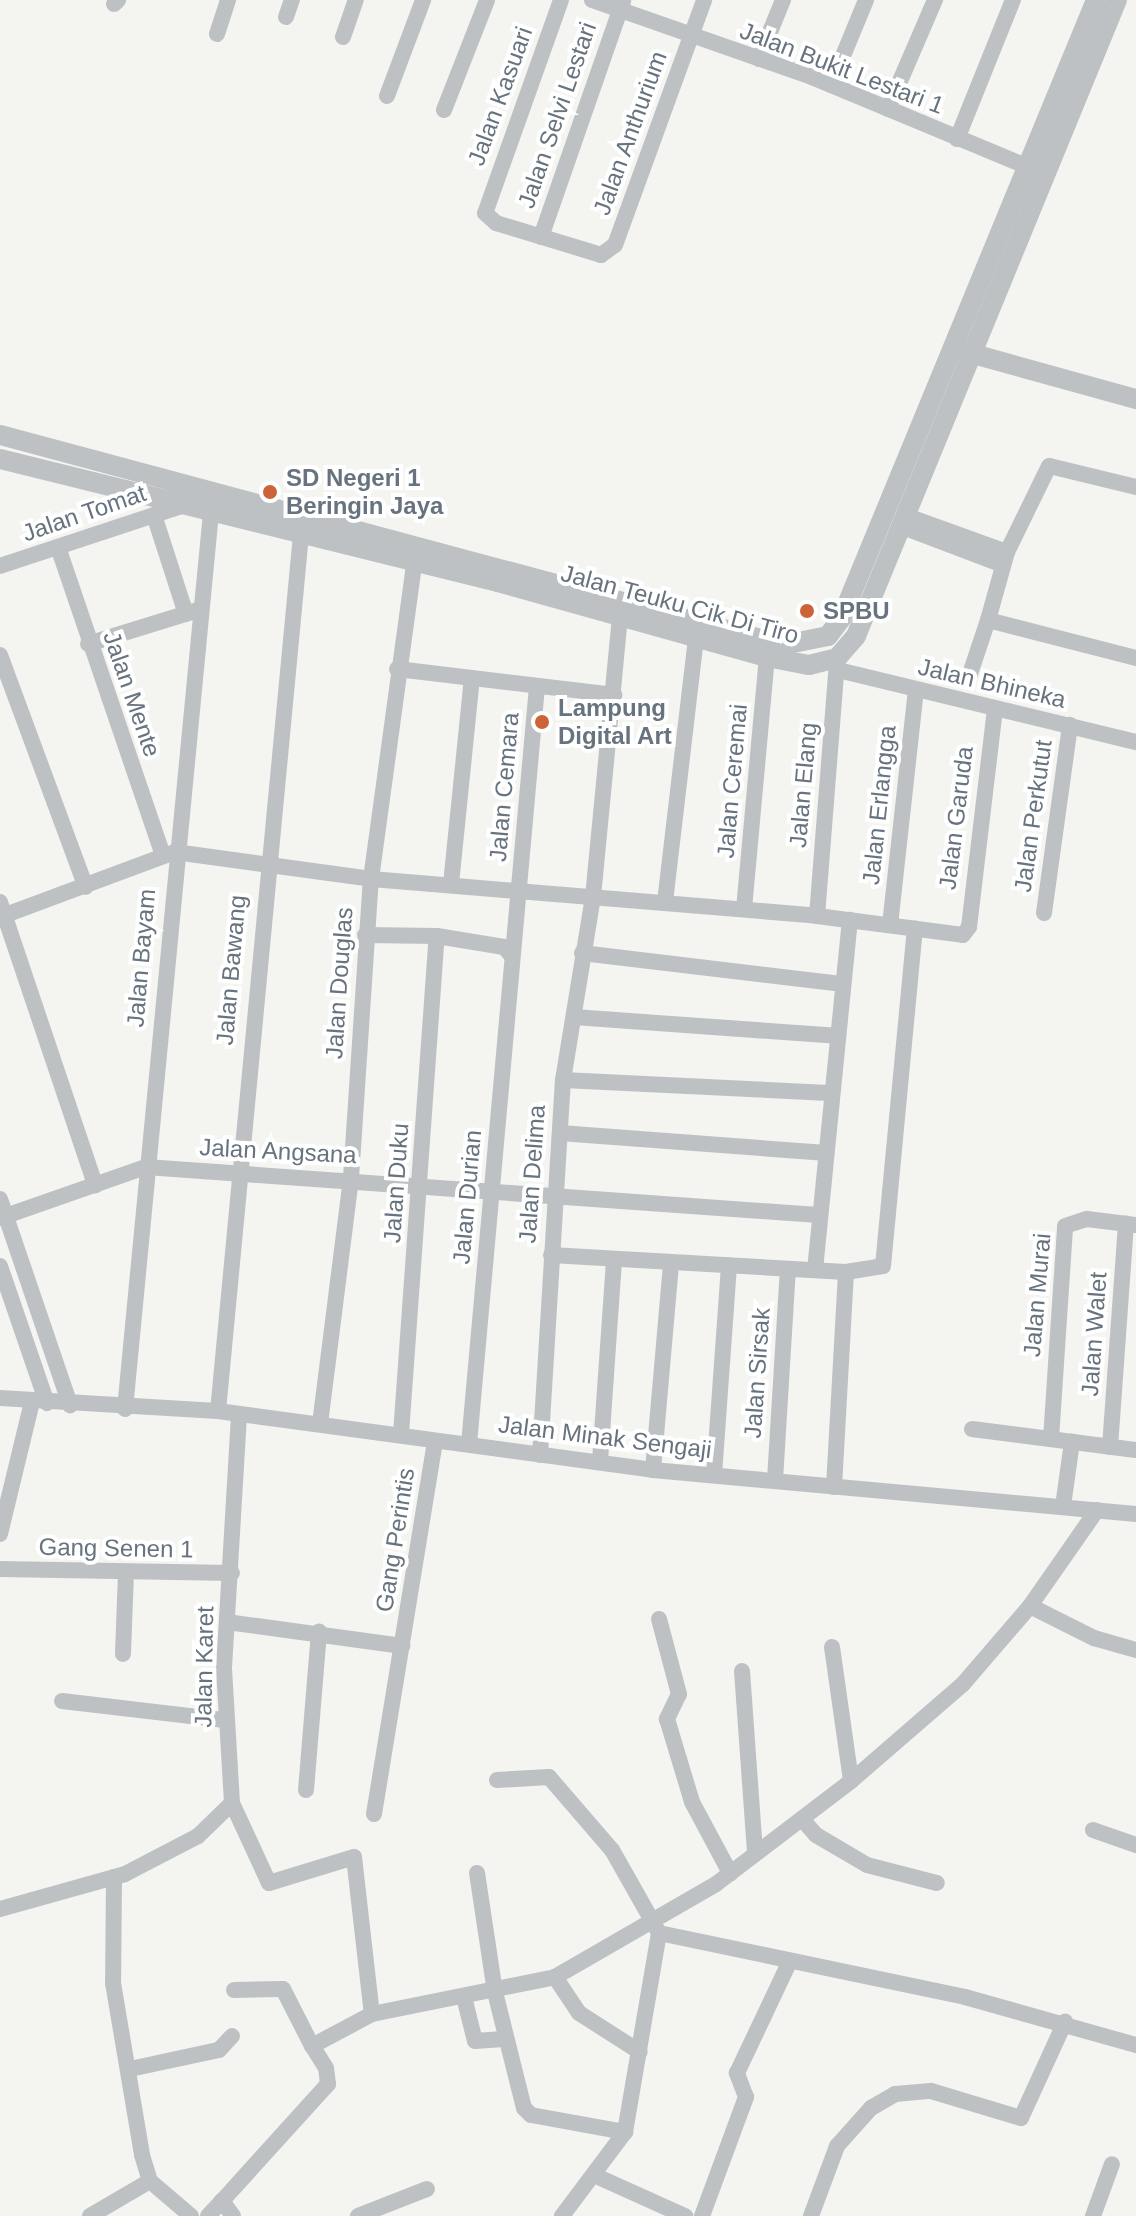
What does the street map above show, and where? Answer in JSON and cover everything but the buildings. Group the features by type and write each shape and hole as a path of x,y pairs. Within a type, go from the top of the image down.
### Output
{"street":[{"path":"217,34 228,0"},
{"path":"286,17 292,0"},
{"path":"343,37 356,0"},
{"path":"387,96 423,0"},
{"path":"444,110 487,0"},
{"name":"Jalan Kasuari","path":"541,237 487,219 485,208 561,0"},
{"name":"Jalan Bukit Lestari 1","path":"592,0 621,5 690,37 831,85 1028,167"},
{"name":"Jalan Anthurium","path":"541,237 590,255 615,245 704,0"},
{"path":"759,59 783,0"},
{"path":"831,85 866,0"},
{"path":"888,109 935,0"},
{"path":"957,139 1013,0"},
{"name":"Jalan Teuku Cik Di Tiro","path":"621,608 696,638 767,657 809,665 837,664 856,636 905,521 961,350 1028,167 1096,0"},
{"name":"Jalan Teuku Cik Di Tiro","path":"0,435 150,473 415,554 621,608 783,645 828,636 841,619 1117,0"},
{"name":"Jalan Selvi Lestari","path":"541,237 621,5"},
{"path":"961,350 1136,399"},
{"name":"Jalan Teuku Cik Di Tiro","path":"0,459 301,534 415,554"},
{"path":"970,674 1005,559 1049,466 1136,487"},
{"path":"144,494 150,473"},
{"name":"Jalan Tomat","path":"0,566 184,505"},
{"name":"Jalan Bayam","path":"125,1409 169,854 192,612 211,512"},
{"path":"88,644 192,612 154,515"},
{"path":"905,521 1005,559"},
{"name":"Jalan Bawang","path":"218,1411 265,867 301,534"},
{"name":"Jalan Mente","path":"58,547 88,644 169,854"},
{"name":"Jalan Douglas","path":"320,1424 351,1178 371,879 397,669 415,554"},
{"name":"Jalan Delima","path":"540,1455 563,1080 593,897 621,608"},
{"path":"988,620 1136,658"},
{"path":"665,902 696,638"},
{"path":"0,655 86,887"},
{"name":"Jalan Ceremai","path":"744,909 767,657"},
{"name":"Jalan Bhineka","path":"837,664 916,690 1136,742"},
{"name":"Jalan Elang","path":"817,916 837,664"},
{"path":"397,669 614,695"},
{"path":"451,884 472,678"},
{"name":"Jalan Cemara","path":"510,954 520,890 537,687"},
{"name":"Jalan Erlangga","path":"890,925 916,690"},
{"name":"Jalan Garuda","path":"915,929 967,933 995,709"},
{"name":"Jalan Perkutut","path":"1044,913 1070,725"},
{"path":"95,1185 2,911 86,887 169,854 371,879 744,909 915,929 886,1258 870,1272 846,1272 551,1255"},
{"path":"815,1270 829,1093 850,920"},
{"path":"365,935 437,936 504,947 510,954"},
{"name":"Jalan Duku","path":"401,1434 437,936"},
{"path":"582,953 841,984"},
{"name":"Jalan Durian","path":"469,1444 510,954"},
{"path":"574,1017 836,1036"},
{"path":"563,1080 829,1093"},
{"path":"560,1133 823,1153"},
{"name":"Jalan Angsana","path":"70,1405 2,1211 146,1167 351,1178 420,1186 818,1215"},
{"name":"Jalan Murai","path":"1051,1439 1065,1226 1087,1219 1131,1224"},
{"name":"Jalan Walet","path":"1110,1447 1131,1224"},
{"path":"600,1461 614,1261"},
{"path":"653,1470 671,1263"},
{"path":"0,1266 5,1298 40,1403 0,1534"},
{"path":"714,1475 729,1266"},
{"name":"Jalan Sirsak","path":"775,1480 788,1270"},
{"path":"834,1487 846,1272"},
{"name":"Jalan Minak Sengaji","path":"0,1398 125,1409 218,1411 653,1470 1136,1514"},
{"name":"Jalan Karet","path":"239,1416 223,1720 232,1803 269,1883 354,1857 372,2014"},
{"path":"972,1429 1136,1450"},
{"name":"Gang Perintis","path":"374,1814 435,1441"},
{"path":"1063,1506 1072,1442"},
{"path":"312,2046 372,2014 495,1992 555,1977 657,1928 851,1781 963,1684 1030,1606 1097,1510"},
{"name":"Gang Senen 1","path":"0,1569 232,1573"},
{"path":"123,1654 126,1573"},
{"path":"1030,1606 1094,1638 1136,1650"},
{"path":"659,1619 679,1694 667,1719 692,1802 730,1873"},
{"name":"Gang Perintis","path":"227,1622 319,1632 402,1646"},
{"path":"306,1790 319,1632"},
{"path":"832,1647 851,1781"},
{"path":"742,1671 755,1854"},
{"path":"62,1701 223,1720"},
{"path":"497,1780 549,1777 612,1850 657,1928 640,2052 625,2132 596,2176 562,2216"},
{"path":"0,1909 114,1877 198,1836 232,1803"},
{"path":"802,1819 816,1835 867,1865 937,1883"},
{"path":"1093,1830 1136,1845"},
{"path":"477,1873 504,2039 531,2115 625,2132"},
{"path":"114,1877 113,1983 150,2181 191,2216"},
{"path":"657,1928 789,1963 1065,2022 1136,2045"},
{"path":"702,2216 746,2097 737,2073 789,1963"},
{"path":"555,1977 579,2013 640,2052"},
{"path":"208,2216 251,2162 322,2094 326,2068 283,1989 234,1990"},
{"path":"464,1997 475,2041 504,2039"},
{"path":"811,2216 837,2146 871,2108 895,2094 931,2091 1014,2120 1026,2114 1065,2022"},
{"path":"130,2069 219,2050 232,2036"},
{"path":"1093,2216 1112,2164"},
{"path":"596,2176 685,2216"},
{"path":"90,2216 150,2181"},
{"path":"358,2216 427,2189"},
{"path":"222,2201 233,2216"}],"place":[{"name":"SD Negeri 1 Beringin Jaya","path":"270,492"},
{"name":"SPBU","path":"807,611"},
{"name":"Lampung Digital Art","path":"542,722"}]}
